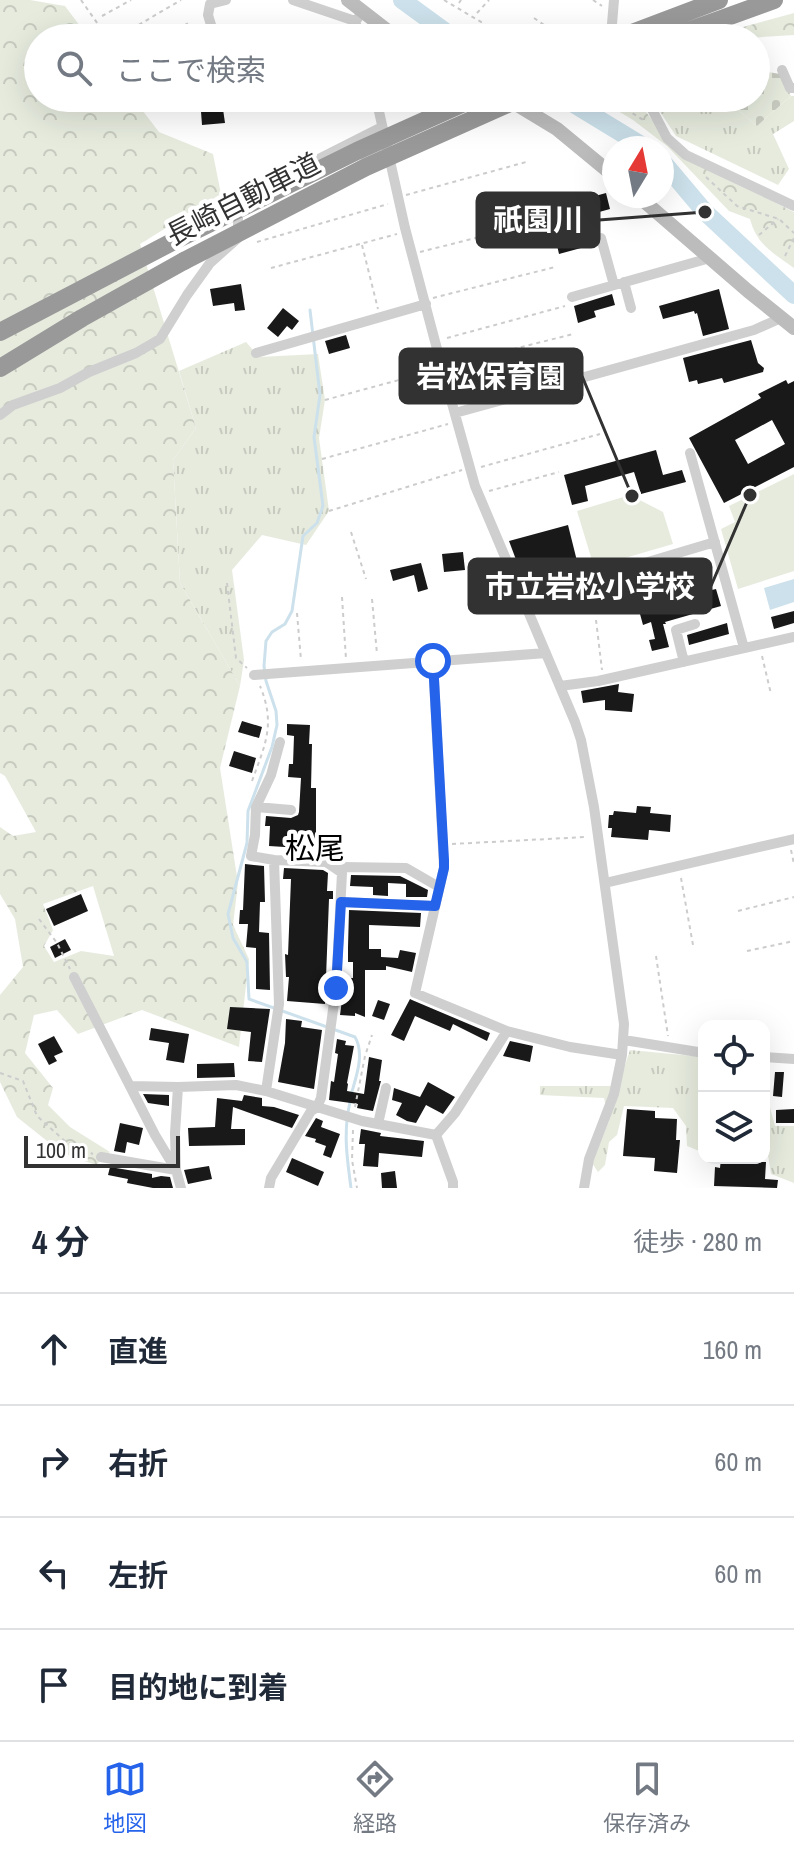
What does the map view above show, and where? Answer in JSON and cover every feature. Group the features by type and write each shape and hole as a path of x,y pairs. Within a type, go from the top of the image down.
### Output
{"highway":[{"path":"654,24 774,0"},
{"path":"695,24 724,8"},
{"name":"長崎自動車道","path":"0,332 174,241 444,112"},
{"name":"長崎自動車道","path":"0,368 184,261 366,167 490,112"}],"main road":[{"path":"348,0 360,17 372,24"},
{"path":"528,112 557,129 602,166"},
{"path":"652,208 794,328"}],"street":[{"path":"211,24 208,15 210,4 226,0"},
{"path":"293,0 360,17 360,24"},
{"path":"610,4 613,24"},
{"path":"782,70 790,88 794,88"},
{"path":"379,112 403,217 429,302 453,418 475,486 581,740 594,807 622,997 624,1040 606,1119 589,1159 584,1188"},
{"path":"653,112 667,138 686,155 794,206"},
{"path":"0,415 13,405 60,388 160,339 210,263 238,238 238,201 382,127"},
{"path":"601,238 631,308"},
{"path":"569,302 710,258"},
{"path":"256,353 429,302"},
{"path":"453,418 754,330 781,318"},
{"path":"690,453 744,648"},
{"path":"524,599 715,542"},
{"path":"684,662 676,630 695,624"},
{"path":"560,686 598,681 794,637"},
{"path":"261,675 546,653"},
{"path":"433,661 444,860 415,993 507,1031 570,1047 622,1055"},
{"path":"269,1188 279,1164 321,1098 336,988 342,873 326,862 251,856 256,807 271,775 280,742"},
{"path":"256,807 291,810"},
{"path":"605,883 792,843"},
{"path":"266,1091 279,1010 274,860"},
{"path":"337,868 406,868 439,887"},
{"path":"341,902 435,906"},
{"path":"74,977 176,1170 181,1188"},
{"path":"436,1135 455,1113 507,1031"},
{"path":"624,1040 698,1052"},
{"path":"770,1057 794,1059"},
{"path":"130,1086 236,1085 353,1118 436,1135"},
{"path":"176,1170 178,1087"},
{"path":"378,1124 386,1088"},
{"path":"436,1135 453,1188"},
{"path":"101,1157 176,1170"}],"path":[{"path":"81,0 98,24"},
{"path":"102,16 131,0"},
{"path":"140,24 181,0"},
{"path":"444,0 484,24"},
{"path":"477,13 489,0"},
{"path":"593,0 610,4"},
{"path":"534,18 543,24"},
{"path":"630,112 644,121"},
{"path":"405,195 526,162"},
{"path":"706,177 737,206 779,219 794,236 785,256"},
{"path":"257,242 393,202"},
{"path":"759,235 779,219"},
{"path":"420,253 543,221"},
{"path":"271,268 401,233"},
{"path":"361,244 379,314"},
{"path":"429,302 555,267"},
{"path":"443,339 569,302"},
{"path":"450,366 573,334"},
{"path":"325,400 437,369"},
{"path":"322,459 453,418"},
{"path":"477,468 600,434"},
{"path":"329,511 463,469"},
{"path":"484,493 559,472"},
{"path":"351,532 366,579"},
{"path":"342,597 346,663"},
{"path":"372,599 377,661"},
{"path":"297,613 302,667"},
{"path":"596,620 603,676"},
{"path":"761,651 771,694"},
{"path":"451,844 589,836"},
{"path":"792,843 794,864"},
{"path":"681,878 693,945"},
{"path":"738,911 794,897"},
{"path":"39,919 57,943 74,977"},
{"path":"747,951 794,941"},
{"path":"656,956 668,1036"},
{"path":"357,1188 352,1160 353,1118 372,1035"},
{"path":"0,1073 23,1081 37,1116 66,1142 101,1157"}],"green space":[{"path":"0,0 30,0 65,6 78,24 24,24 24,112 144,112 159,132 213,154 221,194 140,244 196,428 173,460 180,583 240,686 220,768 238,883 233,925 249,959 239,1047 142,1010 78,1034 57,1010 34,1015 25,1053 53,1088 48,1105 70,1127 110,1152 96,1165 62,1153 17,1117 0,1082 0,995 23,967 15,919 0,894 0,827 13,836 36,832 5,776 0,773","holes":["93,886 114,956 81,951 54,962 44,946 53,930 43,904"]},
{"path":"794,13 794,35 770,37 770,24 754,24"},
{"path":"770,72 780,74 791,96 757,126 740,112 770,112"},
{"path":"794,96 794,121 773,134 789,169 778,185 676,136 660,112 740,112 757,126"},
{"path":"620,112 646,112 666,136 654,136"},
{"path":"674,143 698,164 794,212 794,268 761,242 750,219 729,211 674,153"},
{"path":"246,342 259,357 318,354 325,400 319,438 329,511 306,545 262,535 232,570 244,660 240,686 180,583 173,460 196,428 179,371"},
{"path":"794,474 794,571 738,589 721,529 735,522 729,506"},
{"path":"630,495 663,512 673,544 594,567 577,511"},
{"path":"630,1050 698,1056 698,1151 687,1146 686,1126 673,1108 624,1106 617,1135 609,1142 605,1165 598,1172 592,1163 609,1121 604,1098 540,1095 540,1086 618,1086"},
{"path":"770,1107 775,1126 794,1126 794,1183 771,1174"}],"water":[{"path":"794,579 794,602 770,610 764,588"}],"building":[{"path":"201,112 223,112 225,123 202,125"},
{"path":"602,194 602,208 610,209 549,226 545,210"},
{"path":"577,236 581,248 559,254 556,241"},
{"path":"241,284 245,310 235,311 234,303 213,306 210,289"},
{"path":"719,289 729,329 703,336 694,311 663,319 659,306"},
{"path":"612,294 615,305 594,311 596,317 578,323 574,306"},
{"path":"283,308 299,321 292,330 287,326 278,337 267,328"},
{"path":"346,335 350,348 329,354 325,341"},
{"path":"751,340 763,372 724,383 722,378 698,384 697,380 689,382 683,358"},
{"path":"786,380 788,384 794,381 794,467 724,503 689,438 761,398 758,394","holes":["772,420 785,444 748,464 735,440"]},
{"path":"656,450 663,475 682,470 686,482 641,494 634,472 585,486 588,501 572,505 564,475"},
{"path":"568,525 578,565 524,581 509,541"},
{"path":"463,552 465,570 444,572 442,554"},
{"path":"702,558 707,575 629,597 631,606 607,612 605,604 576,611 575,607 564,608 564,605 543,610 541,602 625,577 626,581 657,574"},
{"path":"421,563 428,589 418,592 414,575 393,581 390,570"},
{"path":"497,572 499,591 477,594 469,576"},
{"path":"716,589 721,606 665,622 669,647 652,651 649,640 655,639 651,622 643,625 640,614 691,599 690,595"},
{"path":"794,611 794,623 774,629 771,617"},
{"path":"727,623 729,634 689,645 687,635"},
{"path":"619,684 618,692 634,694 632,712 605,710 605,700 583,703 581,691"},
{"path":"242,721 262,727 259,738 238,732"},
{"path":"287,724 310,725 311,788 316,788 316,849 269,846 270,826 265,826 266,816 291,818 299,812 301,778 288,777 289,764 293,764 294,736 287,735"},
{"path":"234,751 256,758 252,773 229,766"},
{"path":"637,806 651,807 650,813 671,815 670,832 649,830 648,840 611,837 609,815 613,815 614,811 636,813"},
{"path":"245,864 264,866 265,902 260,902 259,932 269,933 270,990 256,989 256,948 246,947 248,924 239,924 240,910 243,910"},
{"path":"284,868 323,870 328,873 327,891 333,891 333,899 329,899 325,1004 287,1001 289,977 286,977 285,954 288,955 291,879 283,879"},
{"path":"351,875 400,876 428,890 427,897 406,897 406,884 388,883 388,896 373,895 373,887 350,886"},
{"path":"81,894 88,911 54,926 46,909"},
{"path":"349,910 421,913 420,927 369,925 369,949 381,949 381,957 398,958 400,950 416,953 412,972 386,966 386,970 365,970 365,1017 355,1013 355,1016 340,1015 342,1000 345,1001 345,978 353,978 353,962 348,962"},
{"path":"65,939 71,950 55,958 50,947"},
{"path":"410,999 490,1033 487,1041 453,1024 450,1031 415,1016 404,1041 391,1035"},
{"path":"378,1000 390,1004 384,1020 372,1016"},
{"path":"230,1007 270,1009 262,1062 248,1061 251,1032 227,1029"},
{"path":"286,1019 302,1021 301,1027 322,1030 314,1089 278,1082"},
{"path":"151,1028 189,1034 184,1063 166,1060 169,1043 149,1040"},
{"path":"54,1036 63,1052 54,1056 57,1061 49,1065 38,1044"},
{"path":"337,1039 346,1041 345,1045 354,1046 347,1091 364,1094 369,1057 382,1060 381,1081 373,1111 357,1108 358,1104 329,1100 338,1054 335,1053"},
{"path":"510,1041 533,1046 530,1062 503,1056"},
{"path":"234,1063 235,1077 197,1078 197,1064"},
{"path":"775,1072 784,1072 782,1097 773,1096"},
{"path":"428,1082 455,1097 443,1114 426,1105 416,1123 396,1115 402,1103 392,1100 394,1088 420,1097"},
{"path":"143,1094 169,1095 169,1106 148,1103"},
{"path":"244,1095 262,1098 262,1106 299,1115 292,1128 233,1107 231,1129 245,1129 245,1145 189,1146 188,1128 215,1127 217,1098 242,1101"},
{"path":"627,1109 655,1111 655,1118 677,1119 676,1140 680,1140 677,1173 654,1171 655,1158 623,1156"},
{"path":"794,1109 794,1123 776,1123 776,1110"},
{"path":"316,1118 323,1121 321,1127 340,1134 331,1158 323,1155 326,1146 305,1136"},
{"path":"120,1123 143,1128 139,1145 127,1142 125,1153 114,1151"},
{"path":"361,1129 381,1133 380,1136 424,1141 422,1157 379,1153 378,1167 363,1166 365,1144 359,1144"},
{"path":"292,1158 324,1172 318,1186 286,1172"},
{"path":"720,1164 766,1164 765,1179 778,1180 777,1188 714,1186 715,1167 720,1168"},
{"path":"209,1166 212,1179 188,1184 184,1170"},
{"path":"110,1167 152,1174 152,1178 170,1177 173,1188 127,1183 128,1179 108,1175"},
{"path":"395,1171 397,1188 382,1188 381,1173"}],"waterway":[{"path":"402,0 435,24"},
{"path":"587,112 626,136"},
{"path":"674,175 705,212 794,295"},
{"path":"310,310 320,395 314,437 323,506 317,523 303,536 292,611 285,624 272,632 266,641 264,666 277,725 248,811 247,843 228,914 233,938 247,962 249,999 355,1037 359,1058 351,1095"},
{"path":"350,1102 346,1134 351,1188"}],"place":[{"name":"祇園川","path":"705,212"},
{"name":"市立岩松小学校","path":"750,495"},
{"name":"岩松保育園","path":"632,496"}],"district":[{"name":"松尾","path":"315,848"}],"route":[{"path":"336,988 341,902 435,906 444,860 433,661"}]}
